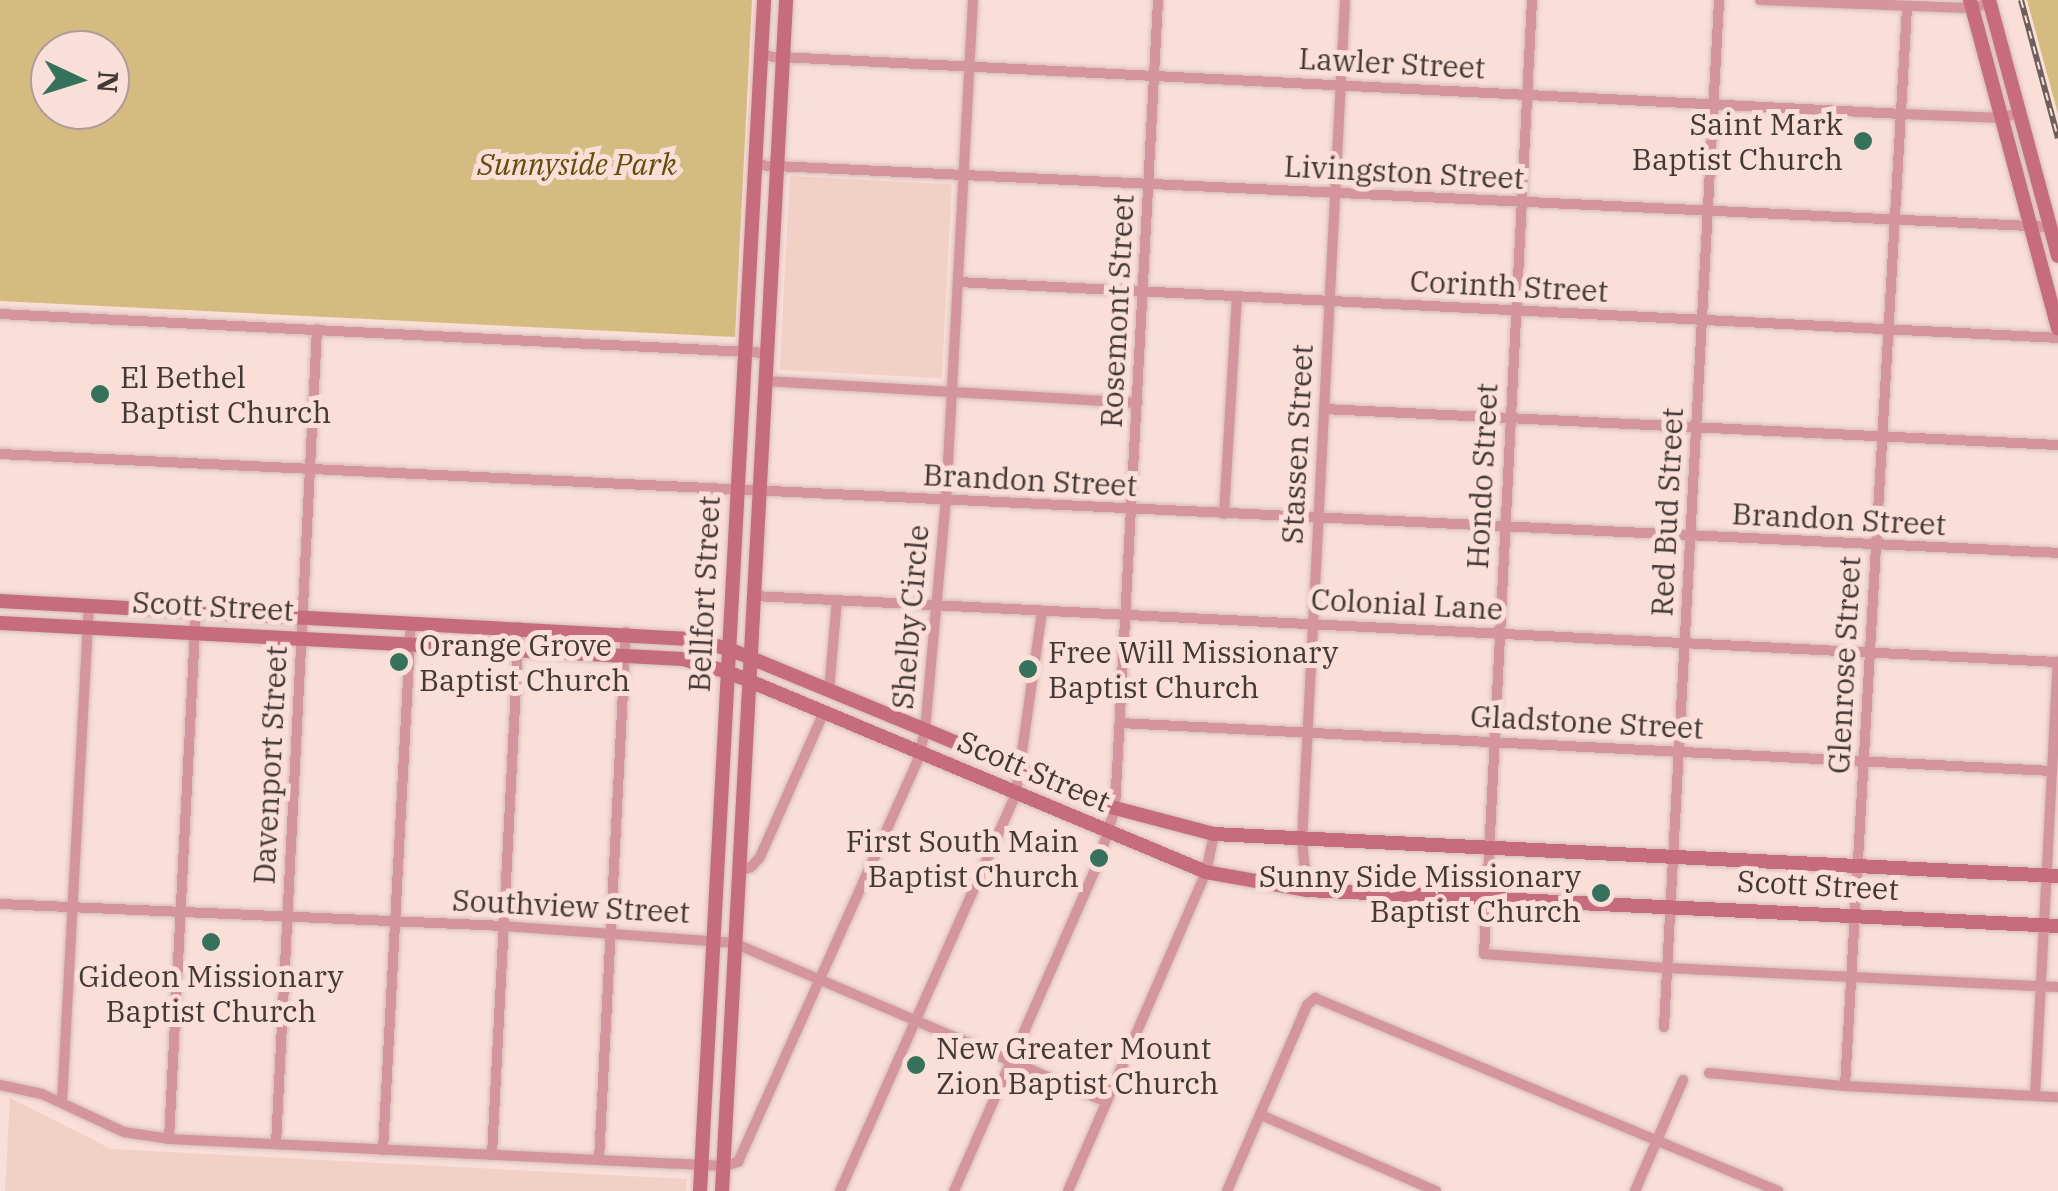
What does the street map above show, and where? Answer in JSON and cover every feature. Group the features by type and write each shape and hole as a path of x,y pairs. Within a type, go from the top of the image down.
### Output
{"main road":[{"name":"Bellfort Street","path":"700,1191 764,0"},
{"name":"Bellfort Street","path":"722,1191 786,0"},
{"path":"1990,1 2058,256"},
{"path":"1971,4 2058,328"},
{"name":"Scott Street","path":"0,601 672,636 730,649 1115,808 1214,834 2052,875"},
{"name":"Scott Street","path":"0,623 683,658 728,672 1206,872 1307,890 2051,926"},
{"path":"719,832 741,834"},
{"path":"707,1054 729,1054"}],"street":[{"name":"Shelby Circle","path":"724,1166 742,1158 920,753 925,730 946,500 973,0"},
{"name":"Rosemont Street","path":"954,1191 1109,832 1115,808 1158,0"},
{"name":"Stassen Street","path":"1307,890 1302,841 1345,0"},
{"name":"Hondo Street","path":"1532,0 1484,954 1668,968"},
{"name":"Red Bud Street","path":"1664,1028 1720,0"},
{"path":"1760,0 1907,7 1990,1"},
{"name":"Glenrose Street","path":"1845,1086 1907,7"},
{"name":"Lawler Street","path":"761,56 1900,114 2003,118 2020,112"},
{"name":"Livingston Street","path":"755,165 2050,227"},
{"name":"Corinth Street","path":"958,282 2058,338"},
{"path":"1224,514 1237,298"},
{"path":"0,314 767,354"},
{"name":"Davenport Street","path":"276,1144 317,329"},
{"path":"766,382 1137,403"},
{"path":"1324,409 2058,445"},
{"name":"Brandon Street","path":"0,454 2058,553"},
{"name":"Colonial Lane","path":"754,596 2058,662"},
{"path":"829,691 836,600"},
{"path":"62,1102 89,606"},
{"path":"169,1139 196,610"},
{"path":"840,1191 1016,794 1042,611"},
{"path":"384,1150 411,622"},
{"path":"492,1155 519,627"},
{"path":"599,1160 626,632"},
{"path":"2034,1096 2040,986 2051,926 2052,771 2058,662"},
{"path":"739,872 752,868 760,857 824,712"},
{"name":"Gladstone Street","path":"1120,723 2052,771"},
{"path":"1068,1191 1206,872 1214,834"},
{"name":"Southview Street","path":"0,904 503,926 713,940 734,944 821,978 1107,1102"},
{"path":"1668,968 2058,987"},
{"path":"1228,1191 1308,1006 1315,998 1778,1191"},
{"path":"1709,1073 1845,1086 2058,1096"},
{"path":"1635,1191 1683,1080"},
{"path":"0,1085 62,1102 124,1132 169,1139 724,1166"},
{"path":"1261,1115 1436,1191"}],"shaded area":[{"path":"790,176 952,184 942,378 780,370"},
{"path":"10,1098 111,1149 687,1179 686,1191 5,1191"}],"green space":[{"name":"Sunnyside Park","path":"0,0 752,0 735,337 0,301"},
{"path":"2027,0 2058,0 2058,114"}],"railway":[{"path":"2021,0 2058,138"}],"place":[{"name":"Saint Mark Baptist Church","path":"1863,141"},
{"name":"El Bethel Baptist Church","path":"100,394"},
{"name":"Orange Grove Baptist Church","path":"399,662"},
{"name":"Free Will Missionary Baptist Church","path":"1028,669"},
{"name":"First South Main Baptist Church","path":"1099,858"},
{"name":"Sunny Side Missionary Baptist Church","path":"1601,893"},
{"name":"Gideon Missionary Baptist Church","path":"211,942"},
{"name":"New Greater Mount Zion Baptist Church","path":"916,1065"}]}
